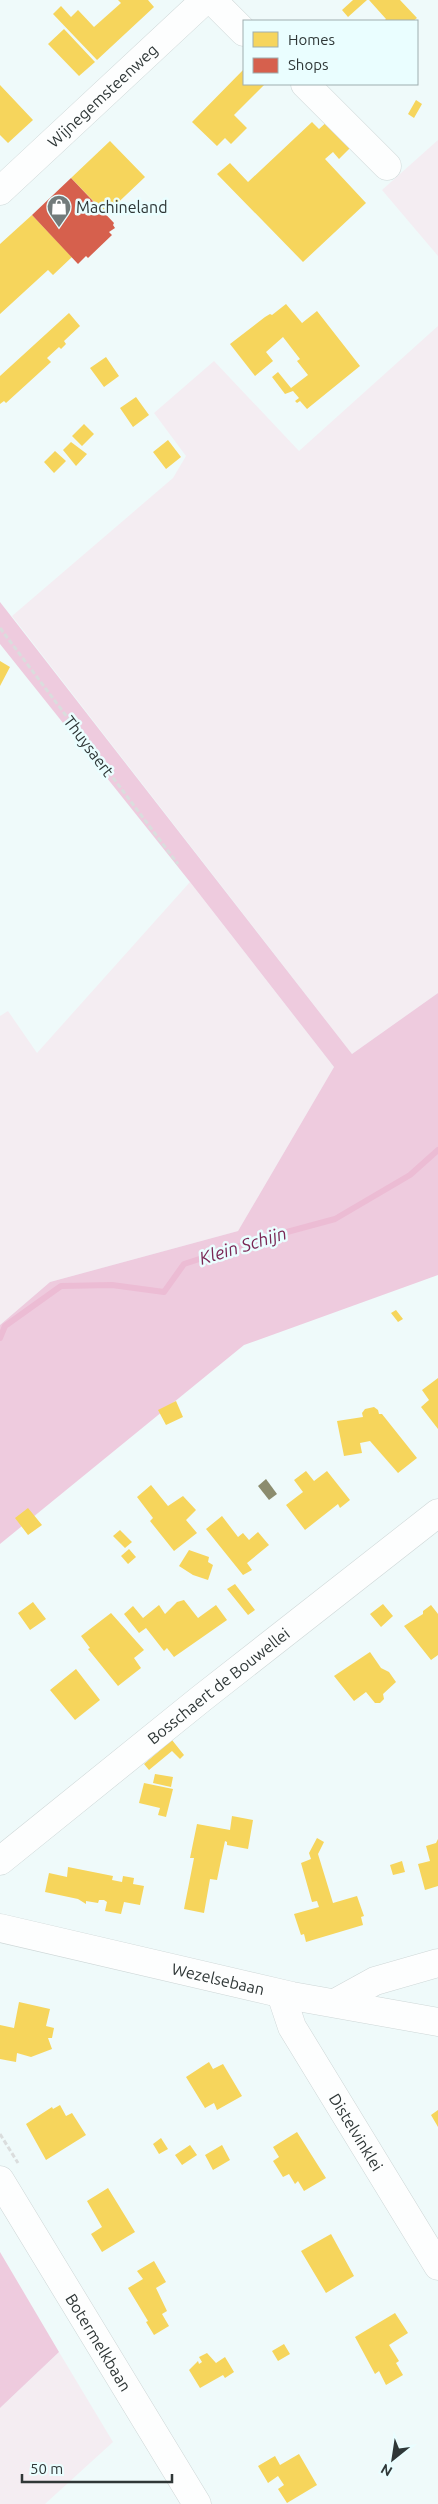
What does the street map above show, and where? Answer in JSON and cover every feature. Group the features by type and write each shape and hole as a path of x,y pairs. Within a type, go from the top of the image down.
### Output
{"street":[{"name":"Wijnegemsteenweg","path":"0,191 205,0"},
{"path":"212,0 243,31"},
{"path":"306,85 387,166"},
{"name":"Bosschaert de Bouwellei","path":"0,1861 202,1698 438,1513"},
{"name":"Wezelsebaan","path":"0,1928 281,1994 438,2022"},
{"path":"335,2004 375,1981 438,1963"},
{"name":"Distelvinklei","path":"281,1994 292,2027 438,2266"},
{"name":"Botermelkbaan","path":"0,2180 197,2504"}],"path":[{"name":"Thuysaert","path":"0,628 178,864"}],"shaded area":[{"path":"438,140 438,256 382,190"},
{"path":"438,326 438,993 352,1054 12,616 173,478 186,456 154,413 214,361 299,451"},
{"path":"0,602 352,1054 438,993 438,1275 244,1345 0,1544 0,1325 50,1282 238,1231 334,1067 190,882 0,644"},
{"path":"190,882 334,1067 238,1231 50,1282 0,1325 0,1016 8,1011 37,1053"},
{"path":"0,2252 59,2352 0,2408"},
{"path":"59,2352 113,2442 45,2504 0,2504 0,2408"}],"building: Homes":[{"path":"118,0 148,0 154,7 97,60 53,14 61,6 71,17 78,10 94,27 121,3"},
{"path":"353,0 367,0 348,17 342,10"},
{"path":"369,0 400,0 417,18 414,20 386,19"},
{"path":"64,29 95,62 79,76 48,44"},
{"path":"243,70 243,85 264,85 234,115 247,128 231,144 225,138 217,146 192,122"},
{"path":"0,85 33,120 8,143 0,135"},
{"path":"416,100 422,104 414,118 408,114"},
{"path":"330,119 354,144 339,159 333,152 325,159 366,203 303,262 217,174 230,163 248,182 312,122 319,129"},
{"path":"110,141 145,177 106,214 71,178"},
{"path":"32,215 72,257 53,275 48,270 0,314 0,244"},
{"path":"286,304 302,323 317,311 360,366 307,409 300,401 297,403 295,401 299,398 293,391 285,394 272,377 278,372 291,388 308,375 297,361 300,359 283,337 266,352 273,361 255,376 230,344 265,317 270,314 272,315"},
{"path":"69,313 80,326 64,341 66,344 61,349 59,347 47,358 51,362 6,403 4,401 0,404 0,376"},
{"path":"106,357 119,376 104,387 90,368"},
{"path":"136,397 149,415 133,427 120,408"},
{"path":"84,424 94,434 82,446 72,436"},
{"path":"168,440 181,457 166,469 153,452"},
{"path":"71,442 87,454 76,466 63,450"},
{"path":"55,451 66,461 54,473 44,462"},
{"path":"0,661 10,667 0,686"},
{"path":"396,1310 403,1319 398,1322 391,1313"},
{"path":"438,1378 438,1429 421,1407 429,1400 422,1390"},
{"path":"176,1401 183,1417 166,1425 158,1410"},
{"path":"374,1407 378,1410 379,1414 382,1414 417,1458 398,1473 370,1441 360,1443 362,1453 344,1456 337,1421 363,1417 362,1413 365,1409"},
{"path":"306,1471 314,1481 327,1471 350,1500 340,1508 338,1504 305,1530 286,1505 303,1492 294,1480"},
{"path":"151,1485 168,1506 183,1496 196,1510 186,1520 197,1533 174,1551 150,1521 153,1518 137,1497"},
{"path":"28,1508 42,1525 28,1535 15,1518"},
{"path":"222,1516 238,1537 243,1533 249,1540 258,1532 269,1545 247,1563 252,1570 243,1575 206,1529"},
{"path":"120,1530 132,1542 125,1548 113,1536"},
{"path":"129,1549 136,1557 128,1564 121,1556"},
{"path":"189,1550 209,1557 208,1562 213,1565 208,1580 193,1575 179,1566"},
{"path":"235,1584 255,1610 248,1615 227,1589"},
{"path":"184,1600 198,1618 216,1605 227,1620 174,1657 167,1648 164,1651 146,1628 139,1633 124,1614 133,1606 143,1618 159,1605 165,1614 177,1602"},
{"path":"33,1602 46,1619 30,1630 18,1613"},
{"path":"383,1604 393,1616 381,1627 370,1614"},
{"path":"431,1605 438,1614 438,1655 431,1660 404,1626 423,1614 423,1611"},
{"path":"111,1613 144,1650 134,1658 141,1668 118,1686 88,1649 90,1648 81,1636"},
{"path":"370,1652 381,1668 389,1672 396,1682 383,1694 384,1699 380,1703 375,1703 366,1692 354,1701 334,1676"},
{"path":"76,1669 100,1700 75,1720 50,1690"},
{"path":"172,1740 184,1755 180,1759 172,1751 149,1770 144,1764"},
{"path":"155,1774 173,1777 171,1787 153,1783"},
{"path":"144,1783 173,1789 166,1817 158,1815 160,1808 139,1803"},
{"path":"232,1816 253,1820 248,1849 227,1845 225,1841 217,1880 210,1879 204,1913 184,1909 194,1858 190,1858 197,1824 230,1830"},
{"path":"317,1838 324,1842 318,1854 333,1903 357,1896 364,1916 361,1917 363,1925 306,1942 304,1934 301,1935 294,1914 319,1907 317,1901 312,1902 301,1863 311,1859 309,1853"},
{"path":"438,1839 438,1886 425,1890 418,1864 430,1861 426,1846 436,1843"},
{"path":"402,1861 405,1872 393,1875 390,1865"},
{"path":"68,1867 113,1876 112,1880 122,1882 123,1876 134,1878 133,1884 144,1886 140,1905 124,1902 121,1914 105,1911 107,1902 104,1900 99,1900 98,1903 86,1901 86,1904 78,1899 45,1892 49,1873 67,1877"},
{"path":"19,2002 50,2009 46,2026 54,2028 52,2038 48,2038 52,2049 31,2057 17,2053 16,2062 0,2059 0,2025 14,2028"},
{"path":"209,2062 213,2069 223,2064 242,2096 217,2110 214,2103 205,2108 186,2077"},
{"path":"60,2105 66,2116 72,2113 86,2135 46,2160 26,2124 52,2107 53,2109"},
{"path":"438,2110 438,2127 431,2115"},
{"path":"297,2132 326,2178 304,2191 298,2181 295,2184 289,2174 283,2177 273,2161 279,2157 273,2147"},
{"path":"161,2138 168,2149 159,2154 153,2144"},
{"path":"190,2145 197,2155 182,2165 175,2155"},
{"path":"222,2145 230,2160 213,2170 205,2155"},
{"path":"108,2188 135,2232 102,2252 91,2234 102,2227 87,2201"},
{"path":"331,2234 354,2276 326,2293 301,2251"},
{"path":"154,2261 166,2282 156,2288 167,2311 162,2314 169,2326 154,2335 146,2322 148,2321 128,2288 143,2279 137,2271"},
{"path":"395,2313 408,2333 389,2345 399,2361 396,2363 403,2375 386,2385 379,2371 375,2374 355,2337"},
{"path":"284,2344 290,2354 278,2361 272,2351"},
{"path":"207,2353 216,2363 225,2357 234,2372 225,2378 223,2375 200,2388 189,2370 198,2361 199,2364 202,2362 199,2357"},
{"path":"299,2454 317,2485 287,2503 278,2489 284,2485 278,2476 268,2483 258,2466 275,2456 280,2465"}],"building: Shops":[{"path":"71,178 114,223 115,228 109,232 112,235 88,258 86,256 78,264 32,215"}],"building: Industry":[{"path":"266,1479 277,1494 269,1500 258,1486"}],"waterway":[{"name":"Klein Schijn","path":"0,1338 5,1326 61,1286 112,1285 164,1292 184,1264 261,1239 335,1219 410,1175 438,1150"}],"place":[{"name":"Machineland","path":"59,228"}]}
